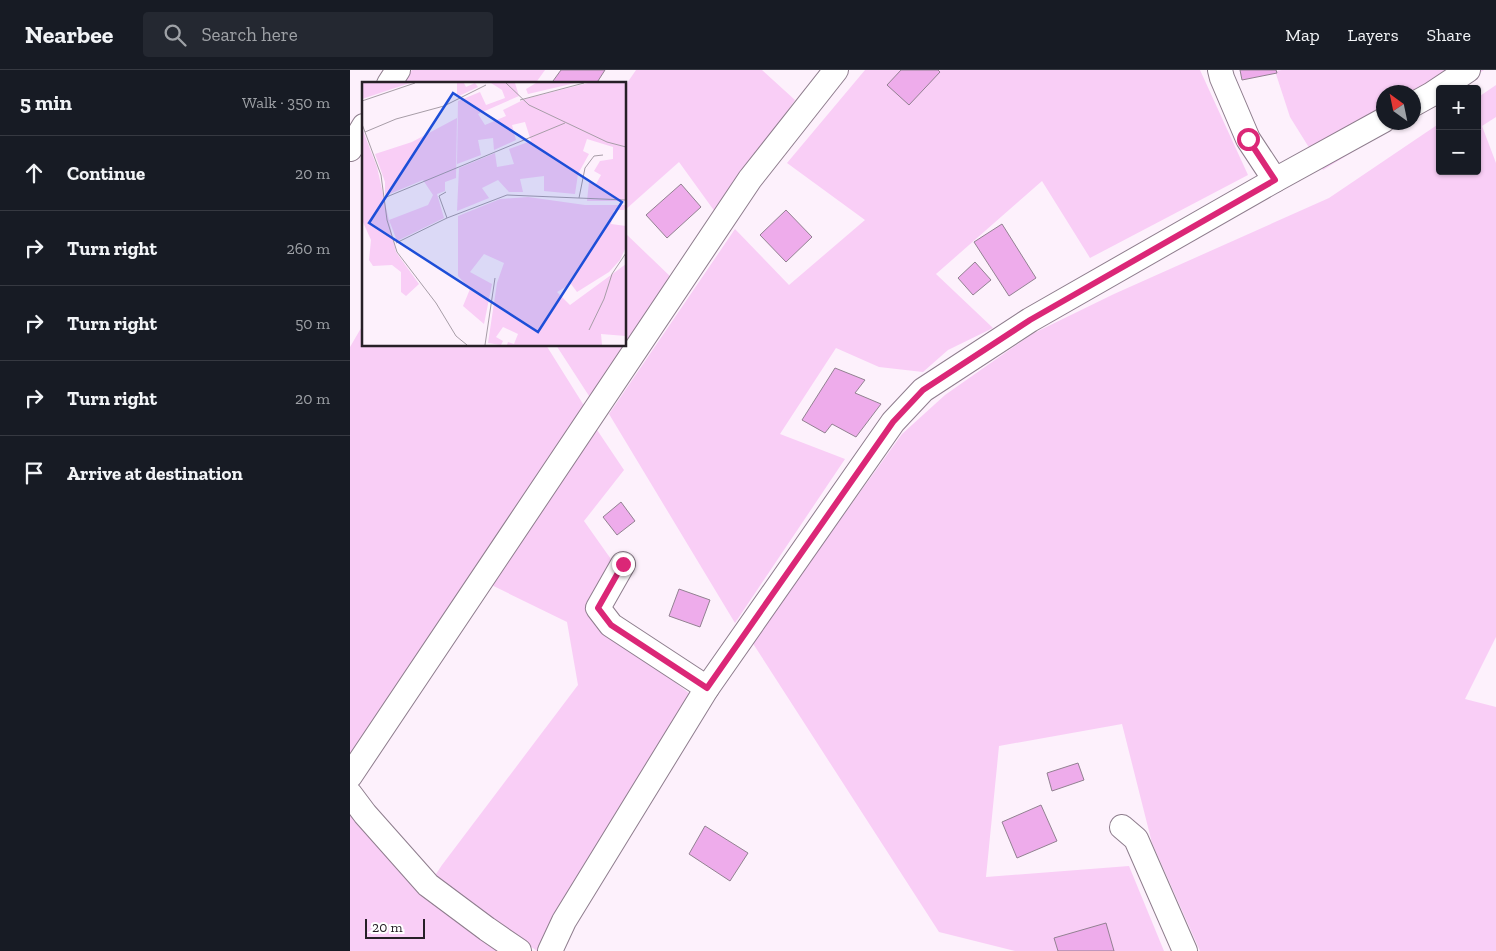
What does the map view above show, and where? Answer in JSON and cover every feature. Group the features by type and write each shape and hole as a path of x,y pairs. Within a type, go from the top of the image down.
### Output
{"street":[{"path":"390,82 398,70"},
{"path":"350,776 750,179 836,70"},
{"path":"1220,70 1248,139 1275,180"},
{"path":"1421,100 1468,70"},
{"path":"550,951 564,921 707,688 893,422 923,390 1030,320 1376,124"},
{"path":"350,149 362,129"},
{"path":"623,564 598,608 611,625 707,688"},
{"path":"350,794 365,814 428,885 519,951"},
{"path":"1122,827 1136,839 1185,951"}],"shaded area":[{"path":"412,70 545,70 536,82 403,82"},
{"path":"636,70 762,70 795,100 718,216 679,162 626,209 626,85"},
{"path":"865,70 1200,70 1248,175 1090,258 1042,181 936,274 993,328 948,350 923,372 879,367 836,348 780,434 845,459 735,623 609,414 735,229 789,285 865,220 787,163"},
{"path":"1484,70 1461,85 1436,85 1436,90 1421,91 1421,85 1376,85 1376,130 1389,130 1323,170 1290,117 1275,71"},
{"path":"1496,85 1496,117 1482,126 1496,163 1496,637 1465,699 1496,707 1496,951 1200,951 1152,843 1122,724 999,746 986,877 1129,866 1164,951 1015,951 939,932 752,642 902,434 945,395 1032,334 1114,294 1329,198 1436,126 1436,175 1481,175 1481,95"},
{"path":"626,234 674,280 591,399 557,346 626,346"},
{"path":"362,326 362,346 547,346 588,412 587,415 624,470 584,521 613,562 586,603 614,635 694,697 542,951 537,951 434,877 578,685 567,622 475,577 350,765 350,347"},
{"path":"350,807 507,951 350,951"}],"building":[{"path":"561,70 605,70 597,82 553,81"},
{"path":"901,70 938,70 940,72 909,105 887,85"},
{"path":"1240,70 1276,70 1277,73 1242,80"},
{"path":"681,184 701,207 667,238 646,215"},
{"path":"786,210 812,237 786,262 760,235"},
{"path":"1002,224 1036,278 1009,296 974,242"},
{"path":"975,262 991,280 973,295 958,278"},
{"path":"835,368 865,380 855,393 881,404 856,437 832,424 825,433 802,420"},
{"path":"621,502 635,521 617,535 603,517"},
{"path":"679,589 710,600 700,627 669,616"},
{"path":"1078,763 1084,780 1052,791 1047,773"},
{"path":"1041,805 1057,841 1017,858 1002,822"},
{"path":"705,826 748,853 730,881 689,854"},
{"path":"1106,923 1114,951 1058,951 1054,938"}],"route":[{"path":"623,564 598,608 611,625 707,688 893,422 923,390 1030,320 1275,180 1248,139"}]}
